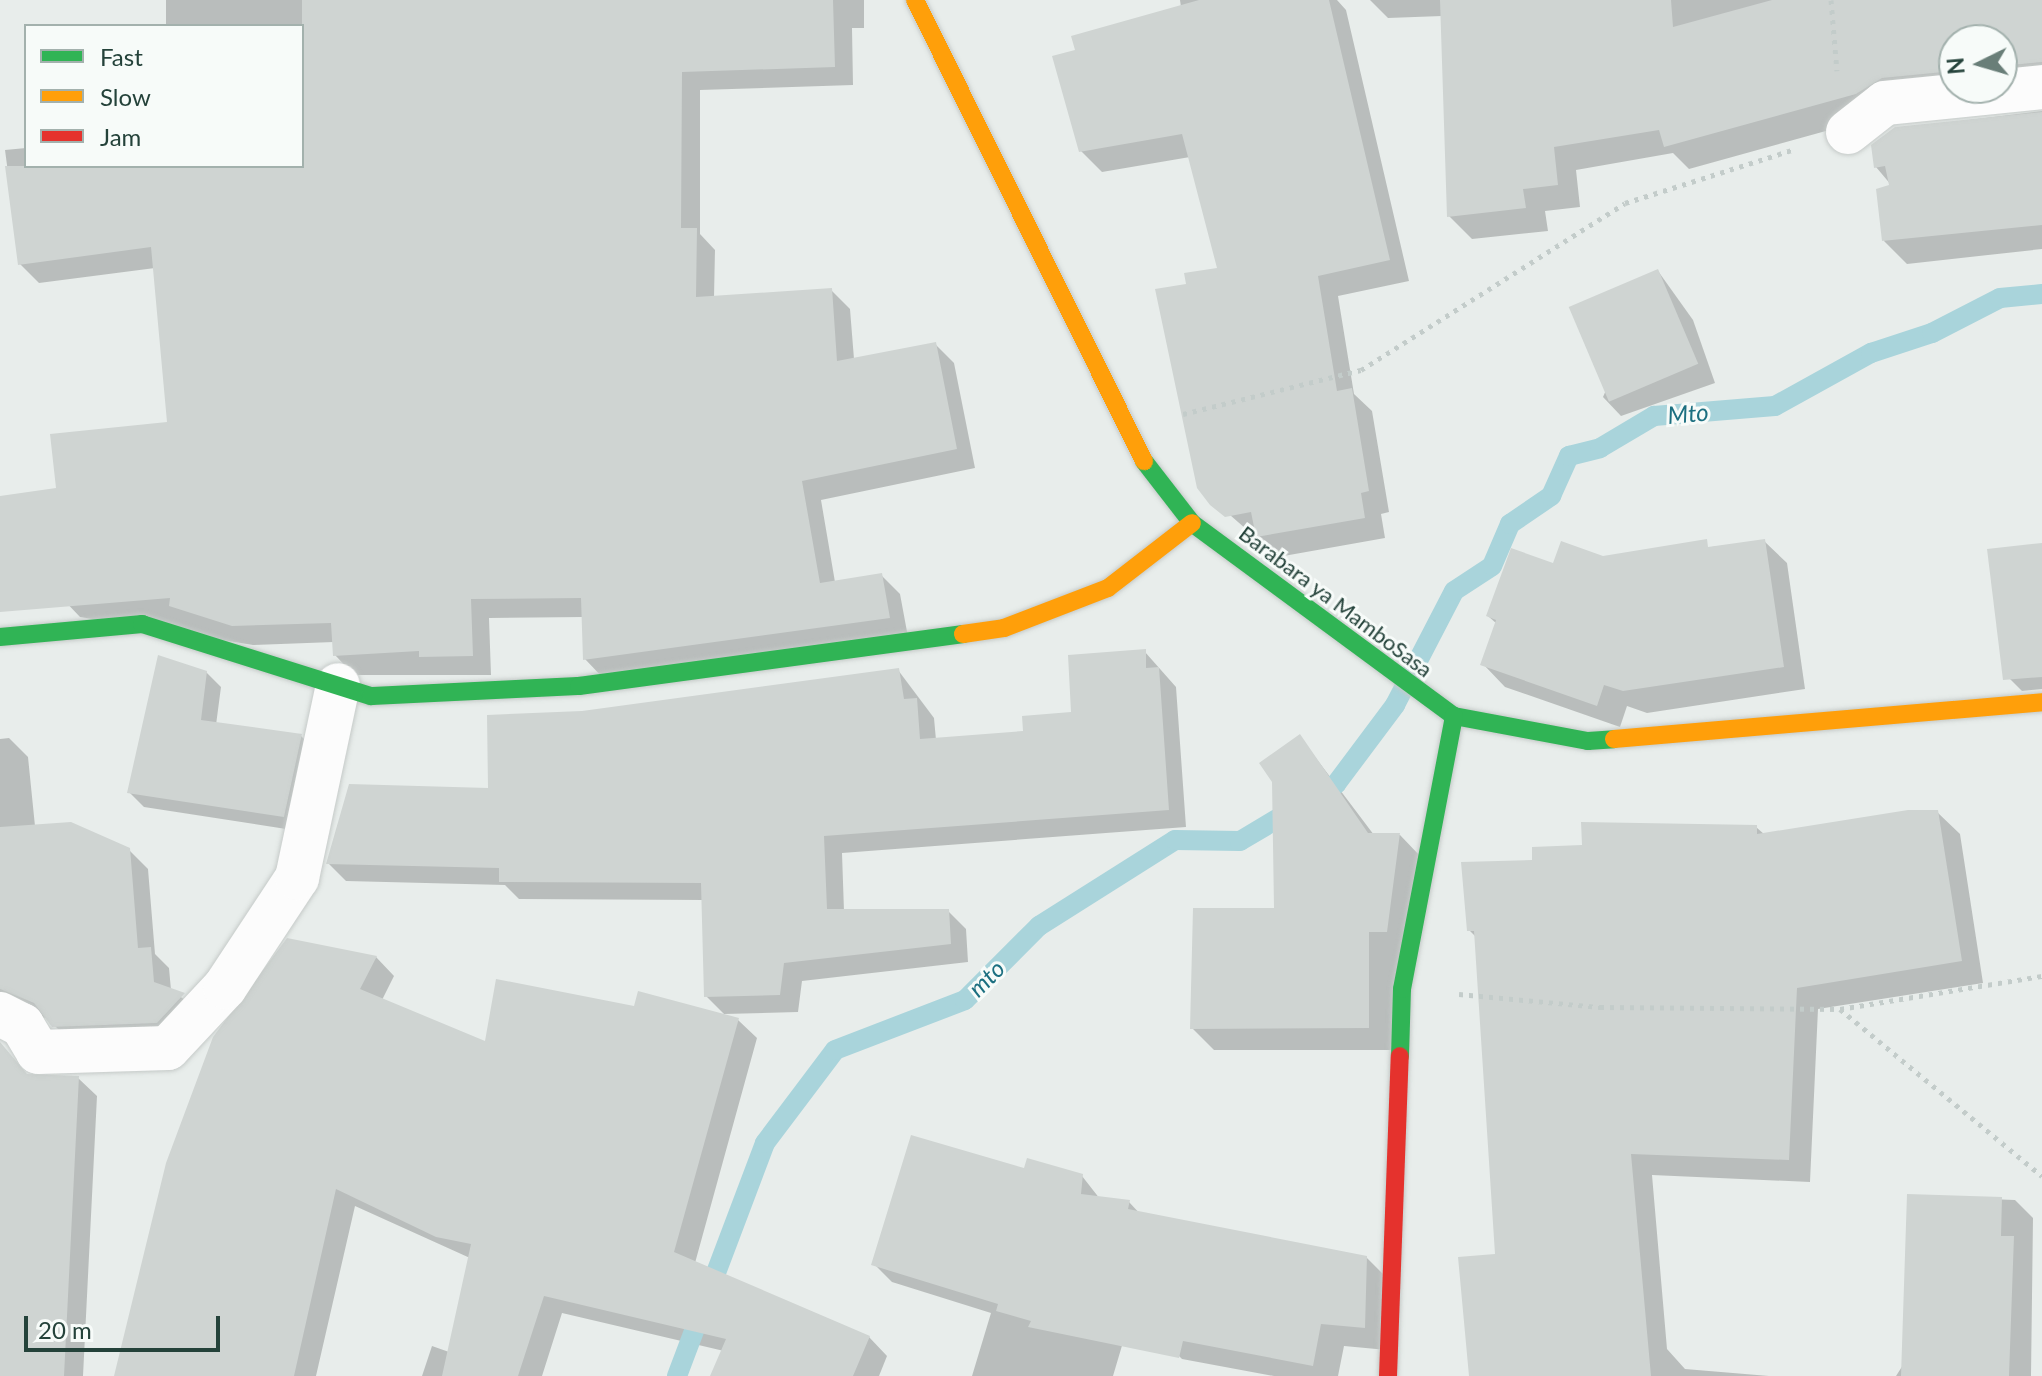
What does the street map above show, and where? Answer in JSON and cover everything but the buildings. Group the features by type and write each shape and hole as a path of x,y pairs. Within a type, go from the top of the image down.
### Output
{"street":[{"name":"Barabara ya MamboSasa","path":"915,0 1139,455 1192,523 1454,716 1588,741 2042,702"},
{"path":"1848,132 1885,103 2042,87"},
{"path":"0,637 142,624 371,696 579,686 1004,628 1108,588 1192,523"},
{"path":"0,1014 22,1025 38,1052 168,1048 225,987 297,878 338,685"},
{"path":"1388,1376 1402,989 1454,716"}],"path":[{"path":"1139,455 1175,416 1361,370 1625,203 1848,132 1830,34 1831,0"},
{"path":"1402,989 1600,1007 1840,1009 2042,976"},
{"path":"1840,1009 2042,1176"}],"waterway":[{"name":"mto","path":"677,1376 765,1143 835,1050 965,1000 1039,926 1175,840 1240,841 1336,784 1395,705 1454,591 1492,566 1510,524 1551,496 1569,456 1600,448 1654,416 1775,406 1871,353 1932,333 2000,298 2042,294"}],"traffic: fast":[{"path":"1144,461 1192,523 1454,716 1588,741 1614,739"},
{"path":"0,637 142,624 371,696 579,686 963,634"},
{"path":"1400,1056 1402,989 1454,716"}],"traffic: slow":[{"path":"915,0 1144,461"},
{"path":"963,634 1004,628 1108,588 1192,523"},
{"path":"1614,739 2042,702"}],"traffic: jam":[{"path":"1388,1376 1400,1056"}],"water label":[{"name":"Mto","path":"1688,413"}]}
